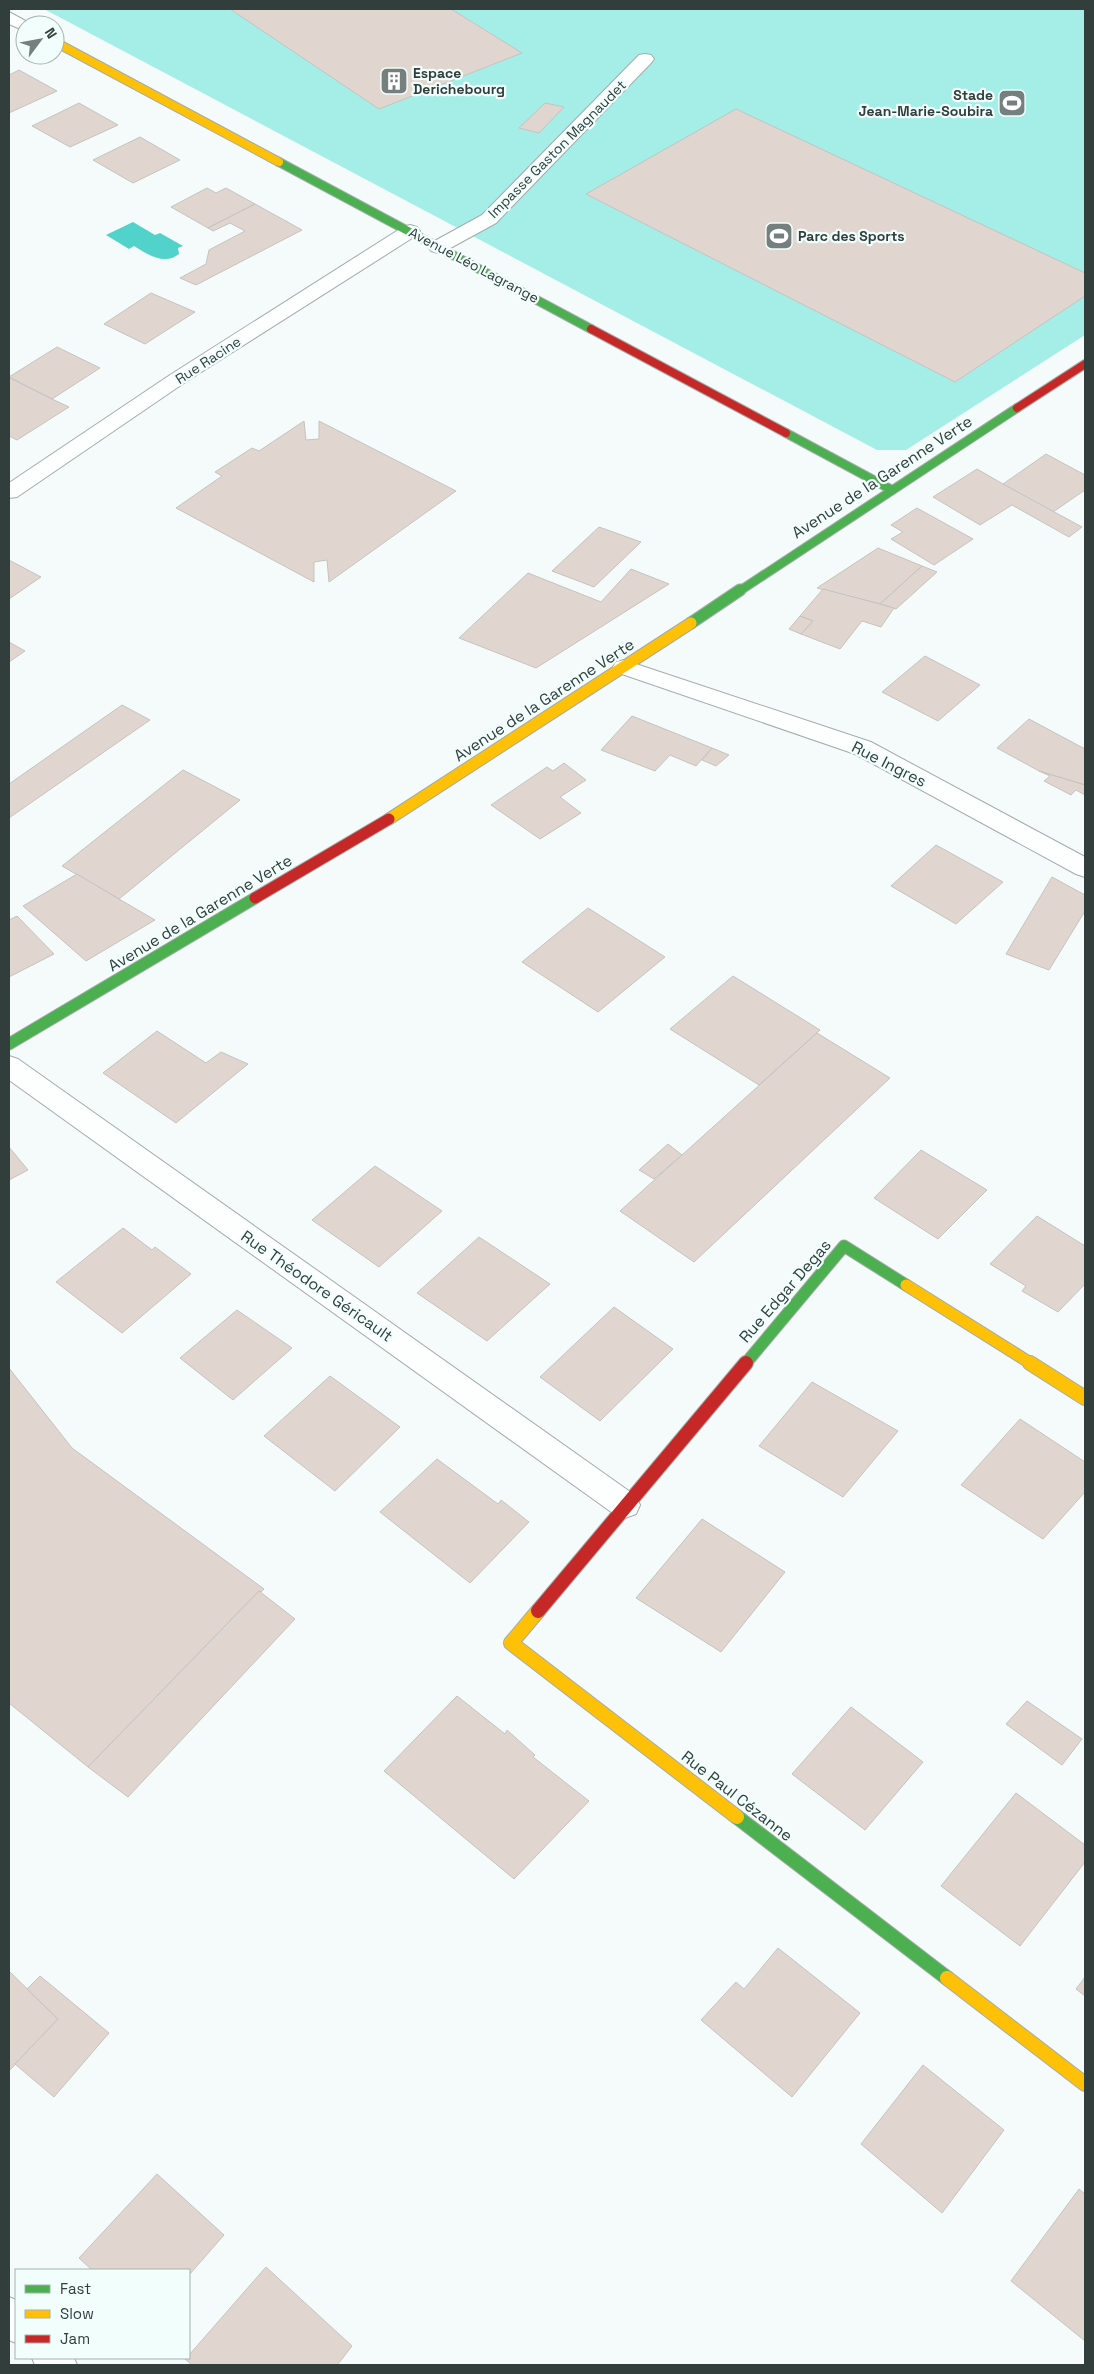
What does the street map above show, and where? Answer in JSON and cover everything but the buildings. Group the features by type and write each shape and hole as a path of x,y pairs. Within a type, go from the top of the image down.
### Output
{"street":[{"name":"Avenue Léo Lagrange","path":"65,47 892,490"},
{"name":"Impasse Gaston Magnaudet","path":"438,247 489,219 645,59"},
{"name":"Rue Racine","path":"9,492 177,379 410,231"},
{"name":"Avenue de la Garenne Verte","path":"9,1044 411,806 1085,364"},
{"name":"Rue Ingres","path":"624,667 863,748 1085,868"},
{"name":"Rue Théodore Géricault","path":"9,1066 626,1505"},
{"name":"Rue Edgar Degas","path":"626,1505 844,1246 1085,1398"},
{"name":"Rue Paul Cézanne","path":"626,1505 511,1643 1085,2084"}],"shaded area":[{"name":"Parc des Sports","path":"44,9 1085,9 1085,335 906,450 877,450 65,20 65,15 55,15"},
{"path":"133,222 155,235 160,233 183,246 178,248 179,254 167,259 156,258 134,246 129,249 106,235"}],"traffic: fast":[{"path":"279,162 591,329"},
{"path":"691,623 1017,408"},
{"path":"786,433 892,490"},
{"path":"9,1044 255,898"},
{"path":"746,1363 844,1246 906,1285"},
{"path":"737,1817 947,1978"}],"traffic: slow":[{"path":"65,47 279,162"},
{"path":"389,819 691,623"},
{"path":"906,1285 1085,1398"},
{"path":"538,1611 511,1643 737,1817"},
{"path":"947,1978 1085,2084"}],"traffic: jam":[{"path":"591,329 786,433"},
{"path":"1017,408 1085,364"},
{"path":"255,898 389,819"},
{"path":"538,1611 746,1363"}],"place":[{"name":"Espace Derichebourg","path":"394,81"},
{"name":"Stade Jean-Marie-Soubira","path":"1012,103"},
{"name":"Parc des Sports","path":"779,236"}]}
